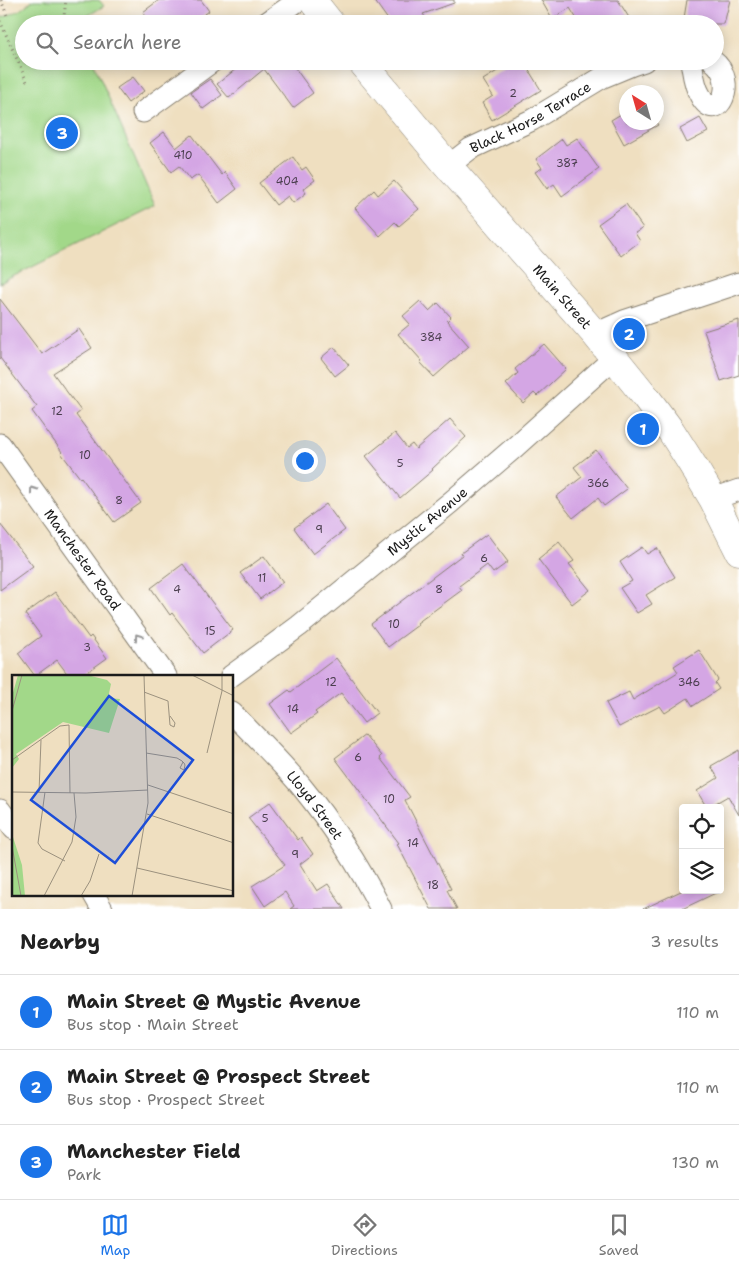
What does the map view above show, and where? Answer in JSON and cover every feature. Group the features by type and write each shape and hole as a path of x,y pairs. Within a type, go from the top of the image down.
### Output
{"main road":[{"path":"312,0 324,15"},
{"name":"Main Street","path":"368,70 448,166 615,357 671,431 713,498 739,551"}],"street":[{"path":"278,15 299,0"},
{"path":"693,70 699,94 707,104 720,106 726,104 734,95 736,89 729,72 724,67"},
{"path":"143,112 201,70"},
{"name":"Black Horse Terrace","path":"448,166 470,149 532,120 603,77 621,70"},
{"path":"596,334 624,321 739,283"},
{"name":"Mystic Avenue","path":"232,675 306,620 451,502 615,357"},
{"name":"Manchester Road","path":"0,444 165,675"},
{"path":"713,498 739,490"},
{"name":"Lloyd Street","path":"234,715 292,776 312,800 348,852 373,892 381,909"},
{"path":"0,810 12,828"},
{"path":"0,843 12,833"},
{"path":"95,896 102,909"}],"path":[{"path":"0,0 8,18"},
{"path":"64,15 66,0"},
{"path":"0,20 15,54"},
{"path":"22,70 27,82"}],"green space":[{"path":"33,0 99,0 104,6 89,15 15,15 15,70 97,70 155,206 0,283 0,14 2,18 20,10"}],"building":[{"path":"159,0 201,0 209,11 204,15 145,15 143,12"},
{"path":"374,0 454,0 454,3 424,15 385,15"},
{"path":"541,0 618,0 627,15 574,15 570,8 559,15 550,15"},
{"path":"687,0 730,0 724,24 724,15 684,15"},
{"path":"235,70 263,70 229,98 217,84"},
{"path":"265,70 296,70 313,93 293,108"},
{"path":"499,70 529,70 541,90 492,120 482,103 493,96 483,80"},
{"path":"133,77 144,91 128,103 117,88"},
{"path":"210,79 222,95 203,109 191,92"},
{"path":"619,115 619,130 649,130 624,144 611,120"},
{"path":"700,118 708,132 687,143 680,129"},
{"path":"164,132 176,148 192,135 222,175 225,172 237,189 219,203 198,175 190,180 179,166 171,172 150,143"},
{"path":"577,138 599,169 562,196 554,184 547,189 535,172 542,168 536,159 562,139 566,145"},
{"path":"293,157 302,170 306,167 315,180 303,189 306,193 293,203 288,196 276,205 259,183"},
{"path":"394,181 419,209 399,226 395,222 380,236 355,208 374,190 378,195"},
{"path":"626,204 643,228 635,233 640,241 621,256 598,224"},
{"path":"0,299 42,354 79,329 92,348 53,373 81,411 76,415 141,503 114,522 61,453 32,411 37,407 0,358"},
{"path":"420,301 429,311 438,303 451,317 447,321 469,346 434,377 398,334 410,324 403,316"},
{"path":"739,320 739,375 721,381 704,331"},
{"path":"544,344 566,369 537,396 534,393 523,403 506,384 518,373 515,369"},
{"path":"334,347 349,365 335,376 321,358"},
{"path":"450,419 466,437 433,470 400,498 366,456 395,433 407,448 412,444 416,449"},
{"path":"596,450 627,489 604,506 598,498 573,518 556,497 582,477 574,467"},
{"path":"326,504 345,530 313,554 294,528"},
{"path":"0,524 33,566 0,590"},
{"path":"487,534 508,562 493,573 487,565 459,586 462,590 388,647 371,624"},
{"path":"559,542 574,561 569,564 590,590 572,604 538,559"},
{"path":"642,547 647,554 657,548 675,577 646,595 652,604 637,613 620,588 632,581 620,562"},
{"path":"264,556 283,582 260,599 240,573"},
{"path":"183,564 233,630 203,653 172,613 170,615 151,588"},
{"path":"55,592 89,638 91,636 107,658 83,675 68,675 57,660 34,675 18,653 41,636 25,614"},
{"path":"699,650 718,680 715,683 719,689 693,706 688,698 665,713 660,706 619,727 606,703 629,692 633,700 678,672 674,666"},
{"path":"336,658 377,713 364,723 341,693 291,733 270,704 289,690 291,692"},
{"path":"365,735 410,797 405,800 451,889 447,890 457,909 431,909 397,844 399,843 335,758"},
{"path":"739,750 739,815 728,796 714,804 705,804 697,791 718,778 711,766"},
{"path":"270,802 298,840 301,837 313,854 300,864 317,891 328,884 344,909 290,909 294,906 285,892 265,906 252,886 285,865 248,818"},
{"path":"679,892 679,894 714,894 682,909 643,909"}],"place":[{"name":"Manchester Field","path":"62,133"},
{"name":"Main Street @ Prospect Street","path":"629,334"},
{"name":"Main Street @ Mystic Avenue","path":"643,429"}]}
